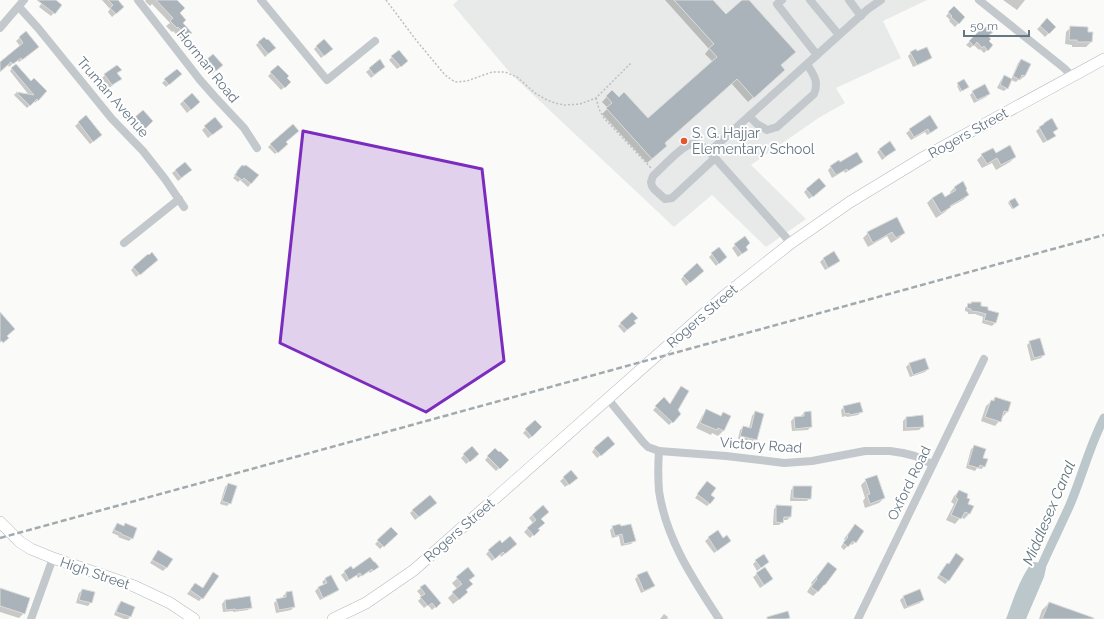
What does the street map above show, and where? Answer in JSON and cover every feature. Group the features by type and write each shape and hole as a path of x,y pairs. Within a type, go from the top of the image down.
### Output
{"main road":[{"name":"Rogers Street","path":"333,619 366,603 414,570 724,296 825,218 873,187 924,157 1104,58"},
{"name":"High Street","path":"0,522 20,542 36,552 134,586 170,603 194,619"}],"street":[{"name":"Horman Road","path":"138,0 200,80 244,128 257,148"},
{"path":"261,0 327,80 375,41"},
{"path":"782,0 777,4 818,55"},
{"path":"810,0 839,35"},
{"path":"849,0 861,16"},
{"path":"791,243 712,155 706,148 697,144 687,146 651,178 652,186 662,197 668,199 675,196 712,155 749,116 839,35 881,0"},
{"path":"979,0 1072,76"},
{"path":"0,28 22,3"},
{"name":"Truman Avenue","path":"22,3 38,28 112,119 142,151 165,179 184,207"},
{"path":"749,116 757,124 767,130 778,127 814,94 817,88 815,76 807,64"},
{"path":"124,243 179,199"},
{"name":"Oxford Road","path":"858,619 984,359"},
{"name":"Victory Road","path":"608,399 643,442 648,447 659,451 726,456 784,463 812,461 865,450 890,451 909,454 932,464"},
{"path":"659,451 659,491 670,532 683,562 719,619"},
{"path":"31,619 53,558"}],"path":[{"path":"386,0 445,75 455,82 467,81 492,72 505,72 517,77 535,93 545,99 564,105 580,104 596,98 632,62"},
{"path":"596,98 599,109 604,118 656,173"}],"highlighted area":[{"path":"303,131 482,169 504,361 426,412 280,343"}],"shaded area":[{"name":"S. G. Hajjar Elementary School","path":"458,0 927,0 883,21 901,58 836,88 845,103 820,117 751,165 806,219 766,247 712,195 674,227 511,74 453,5"},
{"name":"Middlesex Canal","path":"1032,562 1039,563 1046,568 1044,577 1026,619 1006,619 1020,582"}],"building":[{"path":"37,0 56,0 62,5 55,14"},
{"path":"108,0 118,0 124,7 116,14 110,8 113,5"},
{"path":"156,0 177,0 185,8 180,13 186,20 183,23 192,33 188,37 170,21 173,18"},
{"path":"674,0 713,0 726,14 742,0 749,0 796,52 781,65 785,70 754,98 737,79 665,143 667,146 652,159 606,108 612,103 606,96 612,90 619,97 624,92 648,118 717,57 709,48 714,44"},
{"path":"954,6 965,17 959,24 948,12"},
{"path":"1047,18 1056,27 1049,34 1040,26"},
{"path":"987,26 993,32 988,36 991,39 989,41 993,45 988,51 984,46 982,48 977,42 974,46 969,41 981,29 982,30"},
{"path":"1070,26 1088,27 1088,32 1093,32 1092,42 1077,42 1077,40 1069,40"},
{"path":"26,31 39,47 22,60 21,58 13,64 11,62 0,72 0,62 23,43 19,37"},
{"path":"264,37 267,40 268,39 276,48 268,54 258,42"},
{"path":"324,39 333,49 324,56 316,46"},
{"path":"927,47 932,58 917,65 910,52"},
{"path":"399,50 408,61 401,67 391,56"},
{"path":"213,54 223,65 216,71 206,60"},
{"path":"380,59 385,67 374,75 369,68"},
{"path":"1021,59 1031,64 1025,76 1022,75 1020,80 1013,76"},
{"path":"16,64 31,81 34,78 47,91 38,101 37,99 30,106 16,92 34,95 11,68"},
{"path":"117,65 122,70 117,73 122,79 112,85 104,74"},
{"path":"278,65 289,76 287,78 291,82 285,88 270,72"},
{"path":"177,69 182,74 169,85 164,79"},
{"path":"1004,75 1012,79 1008,89 1000,85"},
{"path":"964,79 969,87 962,91 957,83"},
{"path":"985,84 990,94 977,100 972,91"},
{"path":"192,93 200,102 191,110 183,101"},
{"path":"143,110 153,121 145,129 135,117"},
{"path":"86,115 102,135 93,142 78,122"},
{"path":"930,115 938,128 930,133 928,129 914,137 909,129"},
{"path":"215,117 223,127 212,135 204,126"},
{"path":"1052,118 1058,129 1053,132 1056,136 1047,141 1039,127"},
{"path":"293,124 299,131 286,142 288,144 278,153 270,144"},
{"path":"890,141 896,150 885,157 879,149"},
{"path":"1010,145 1016,157 1001,165 997,158 987,164 981,154 993,148 996,153"},
{"path":"857,152 863,162 848,171 847,169 836,175 830,166"},
{"path":"185,162 192,170 181,178 175,170"},
{"path":"242,165 246,165 259,175 251,184 244,178 242,180 235,175"},
{"path":"819,178 826,186 813,197 806,189"},
{"path":"963,181 969,195 941,213 932,198 942,192 945,197 956,190 954,187"},
{"path":"1015,198 1019,205 1013,209 1009,201"},
{"path":"897,217 905,233 896,238 892,232 873,243 867,232"},
{"path":"745,236 750,243 746,247 748,250 742,254 734,244"},
{"path":"719,247 727,257 719,264 711,253"},
{"path":"834,251 840,261 828,268 823,258"},
{"path":"152,252 158,260 140,275 133,267"},
{"path":"697,263 704,271 690,283 683,276"},
{"path":"971,302 981,302 981,306 988,307 988,310 999,313 996,323 984,320 986,314 971,311 971,309 967,308 968,303 971,304"},
{"path":"0,312 15,329 7,336 9,338 3,343 2,341 0,342"},
{"path":"632,312 638,318 634,321 636,323 627,330 620,323"},
{"path":"1040,338 1045,355 1034,358 1029,341"},
{"path":"925,358 929,369 913,375 909,363"},
{"path":"681,386 689,391 678,410 681,414 673,423 655,406 664,397 670,404"},
{"path":"995,397 1011,402 1008,412 1004,411 1001,422 985,417 991,400 994,401"},
{"path":"860,402 863,412 850,415 849,413 845,414 843,406"},
{"path":"706,409 721,416 723,412 731,416 724,431 718,428 717,430 700,423"},
{"path":"755,411 764,414 757,440 740,436 743,426 751,428"},
{"path":"811,411 812,427 795,429 794,417 804,416 804,412"},
{"path":"923,415 924,427 906,428 906,417"},
{"path":"535,420 542,427 532,437 525,429"},
{"path":"608,436 615,444 601,456 594,448"},
{"path":"974,445 986,449 983,458 988,459 985,467 980,465 979,468 968,465"},
{"path":"472,446 479,454 470,462 463,454"},
{"path":"495,448 509,460 500,469 487,456"},
{"path":"571,470 578,478 569,485 563,477"},
{"path":"877,475 885,498 870,504 867,495 870,494 865,479"},
{"path":"707,481 716,488 711,495 715,498 710,504 697,494"},
{"path":"228,483 237,486 231,504 222,501"},
{"path":"793,486 812,486 811,499 793,498"},
{"path":"959,490 968,494 967,498 970,499 968,504 974,506 970,514 965,512 961,519 951,515 958,499 955,497"},
{"path":"430,495 437,503 419,517 412,510"},
{"path":"543,505 549,512 541,519 545,523 538,529 540,530 534,536 527,528 536,520 532,515"},
{"path":"776,505 792,506 791,517 784,517 783,523 776,522"},
{"path":"117,523 124,526 125,523 137,528 133,539 114,530"},
{"path":"620,524 621,526 631,524 636,541 624,544 622,534 615,536 612,526"},
{"path":"855,524 864,531 856,543 853,541 848,547 843,543"},
{"path":"391,527 398,534 384,547 377,540"},
{"path":"718,530 723,538 727,535 731,541 717,551 708,537"},
{"path":"510,536 517,544 505,554 503,552 495,559 488,550 500,540 502,543"},
{"path":"158,550 173,559 167,568 152,560"},
{"path":"956,553 964,559 949,581 939,575"},
{"path":"764,554 769,562 761,568 755,560"},
{"path":"370,557 379,567 373,571 372,569 362,576 360,573 349,580 344,571 351,566 353,569"},
{"path":"828,562 837,569 818,592 811,587"},
{"path":"468,567 475,576 469,580 473,584 466,590 468,592 459,600 452,592 462,584 456,577"},
{"path":"765,567 773,579 764,585 756,573"},
{"path":"647,571 655,586 644,591 637,575"},
{"path":"213,572 219,576 203,599 190,590 195,583 203,588"},
{"path":"331,575 339,590 323,598 318,587 327,583 325,578"},
{"path":"425,584 441,603 436,608 432,603 428,606 420,597 425,594 420,587"},
{"path":"0,588 30,598 25,614 0,606"},
{"path":"82,589 95,592 92,603 79,600"},
{"path":"920,589 924,600 907,607 903,596"},
{"path":"292,591 295,607 279,610 276,599 286,597 286,592"},
{"path":"250,596 252,608 226,610 225,600"},
{"path":"121,601 135,607 131,617 116,612"},
{"path":"1049,602 1094,618 1042,619"},
{"path":"788,611 790,618 767,619 767,617"}],"waterway":[{"name":"Middlesex Canal","path":"1038,574 1069,507 1094,440 1104,418"}],"railway":[{"path":"0,538 1104,235"}],"place":[{"name":"S. G. Hajjar Elementary School","path":"684,141"}]}
